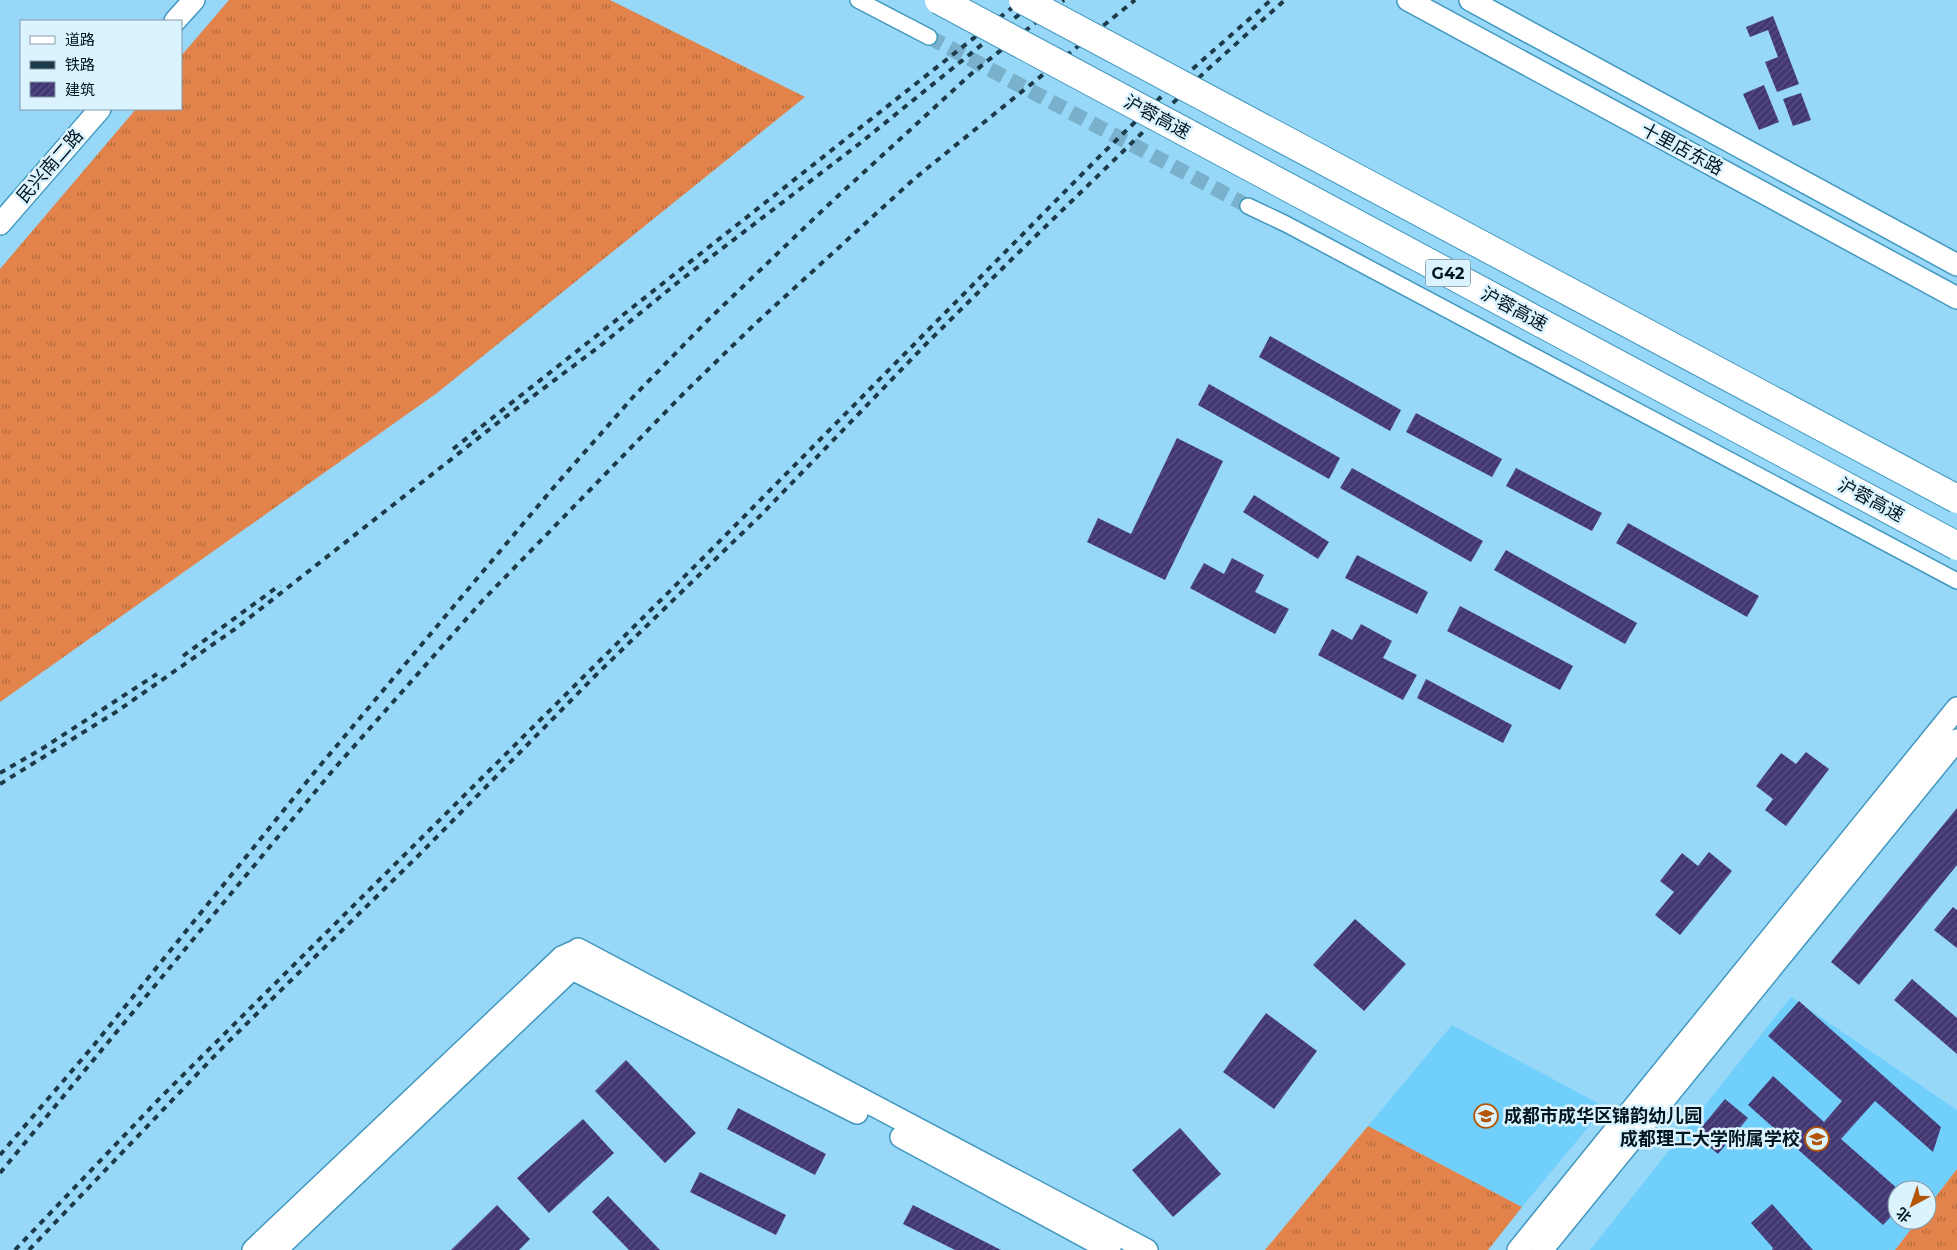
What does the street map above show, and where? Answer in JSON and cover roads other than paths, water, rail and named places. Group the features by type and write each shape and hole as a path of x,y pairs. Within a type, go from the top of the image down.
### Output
{"highway":[{"name":"沪蓉高速","path":"939,0 1957,546"},
{"name":"G42","path":"1024,0 1957,499"}],"street":[{"path":"176,20 194,0"},
{"path":"858,0 930,37"},
{"name":"十里店东路","path":"1408,0 1957,298"},
{"name":"十里店东路","path":"1470,0 1957,265"},
{"name":"民兴南二路","path":"0,224 99,110"},
{"path":"1248,206 1295,229 1957,581"},
{"path":"1518,1250 1957,708"},
{"path":"1542,1250 1957,740"},
{"path":"253,1250 571,958"},
{"path":"276,1250 571,958"},
{"path":"571,958 1110,1250"},
{"path":"571,958 1146,1250"}],"tunnel":[{"path":"929,37 1248,206"}],"railway":[{"path":"453,449 1022,0"},
{"path":"0,784 116,712 235,629 500,421 600,346 677,283 859,144 1037,0"},
{"path":"0,1155 94,1045 313,774 554,487 634,396 707,321 826,207 971,74 1064,0"},
{"path":"0,1173 334,769 483,600 684,393 756,323 914,179 1135,0"},
{"path":"15,1250 161,1097 706,555 1102,154 1164,94 1271,0"},
{"path":"29,1250 225,1045 419,855 595,676 761,515 929,341 1208,69 1285,0"},
{"path":"183,656 280,585"},
{"path":"0,773 40,750 157,674"}],"place":[{"name":"成都市成华区锦韵幼儿园","path":"1486,1116"},
{"name":"成都理工大学附属学校","path":"1817,1139"}]}
